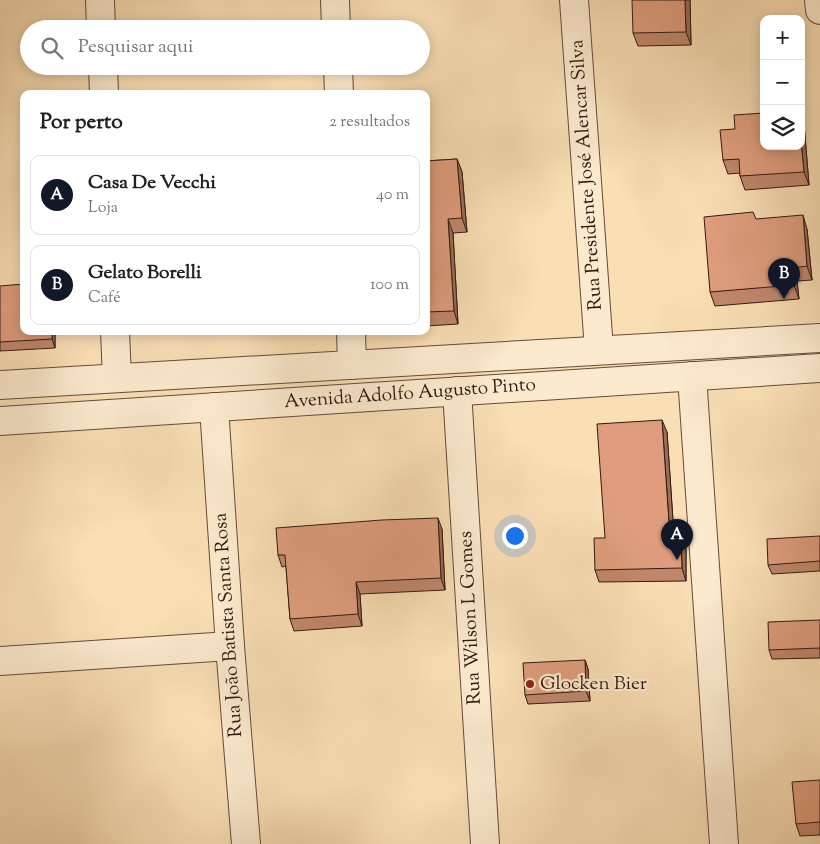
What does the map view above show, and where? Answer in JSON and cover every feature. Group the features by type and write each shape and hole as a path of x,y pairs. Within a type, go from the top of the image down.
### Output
{"street":[{"path":"100,0 101,20"},
{"path":"334,0 335,20"},
{"name":"Rua Presidente José Alencar Silva","path":"574,0 599,350"},
{"path":"819,0 820,10"},
{"path":"103,75 104,90"},
{"path":"338,75 339,90"},
{"path":"115,335 117,378"},
{"path":"351,335 352,365"},
{"name":"Avenida Adolfo Augusto Pinto","path":"0,385 820,338"},
{"name":"Avenida Adolfo Augusto Pinto","path":"0,421 820,368"},
{"path":"692,376 724,844"},
{"name":"Rua Wilson L Gomes","path":"457,391 485,844"},
{"name":"Rua João Batista Santa Rosa","path":"214,407 246,844"},
{"path":"0,661 230,646"}],"building":[{"path":"632,0 685,0 686,32 633,33"},
{"path":"760,113 760,150 802,150 804,172 740,176 739,159 723,160 720,130 735,129 734,115"},
{"path":"457,159 462,218 448,219 454,311 430,312 430,161"},
{"path":"753,212 756,219 803,215 807,266 793,268 794,285 710,292 704,217"},
{"path":"20,284 20,335 52,335 52,339 0,342 0,286"},
{"path":"662,420 670,537 681,537 682,568 595,570 594,538 605,538 597,424"},
{"path":"438,518 441,578 356,582 358,614 290,619 285,555 278,555 276,528"},
{"path":"820,536 820,561 768,565 767,539"},
{"path":"820,620 820,648 769,650 768,622"},
{"path":"585,660 586,691 525,695 523,663"},
{"path":"820,780 820,822 796,824 792,782"}],"place":[{"name":"Gelato Borelli","path":"784,299"},
{"name":"Casa De Vecchi","path":"677,560"},
{"name":"Glocken Bier","path":"530,684"}]}
